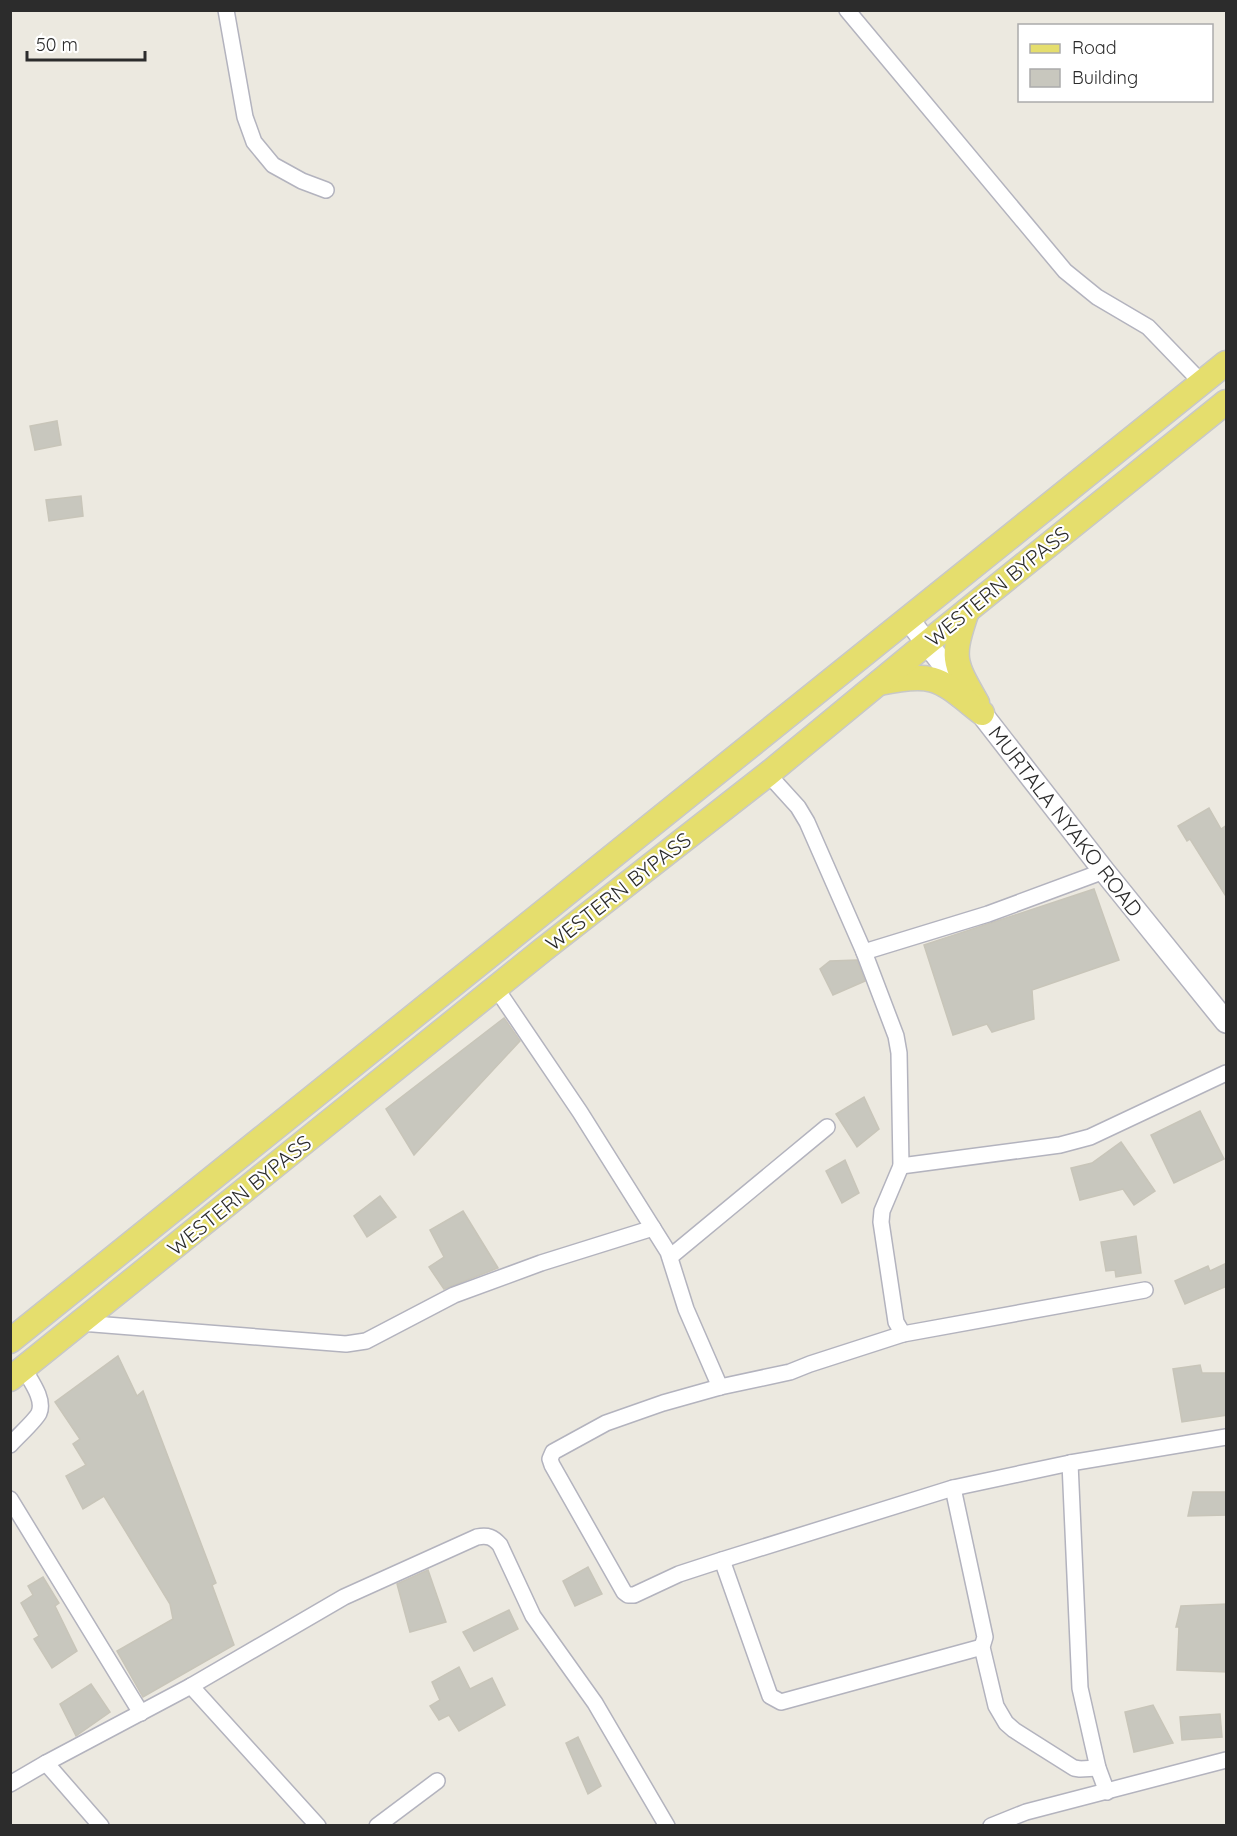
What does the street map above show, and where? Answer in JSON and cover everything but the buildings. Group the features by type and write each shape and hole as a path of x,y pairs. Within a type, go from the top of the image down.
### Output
{"main road":[{"name":"WESTERN BYPASS","path":"10,1341 1227,363"},
{"name":"WESTERN BYPASS","path":"17,1374 496,988 768,774 1227,402"},
{"path":"967,611 957,640 957,664 982,713"},
{"path":"878,684 914,677 937,680 982,713"}],"street":[{"path":"226,10 245,117 254,142 273,165 302,181 326,190"},
{"path":"847,10 1065,271 1096,297 1148,327 1202,383"},
{"name":"MURTALA NYAKO ROAD","path":"908,620 1104,871 1227,1022"},
{"path":"768,774 798,807 807,822 864,952 898,1045 901,1166 882,1211 881,1222 896,1322 903,1334"},
{"path":"864,952 988,914 1104,871"},
{"path":"496,988 580,1112 670,1257 687,1309 720,1387"},
{"path":"901,1166 1074,1142 1090,1137 1227,1073"},
{"path":"670,1257 827,1128"},
{"path":"81,1323 357,1343 366,1341 454,1295 541,1263 653,1228"},
{"path":"1145,1290 903,1334 790,1372 720,1387 606,1422 553,1452 550,1459 624,1592 634,1596 679,1574 953,1488 1070,1463 1227,1437"},
{"path":"10,1445 39,1413 40,1404 38,1395 17,1374"},
{"path":"1070,1463 1080,1688 1098,1768 1107,1792"},
{"path":"953,1488 985,1636 982,1647 996,1706 1006,1723 1014,1730 1074,1768 1098,1768"},
{"path":"10,1499 141,1713"},
{"path":"10,1784 191,1686 344,1597 486,1535 500,1545 533,1616 595,1703 667,1826"},
{"path":"722,1560 770,1696 782,1702 982,1647"},
{"path":"191,1686 318,1826"},
{"path":"991,1826 1016,1815 1227,1760"},
{"path":"46,1763 101,1826"},
{"path":"377,1826 437,1781"}]}
